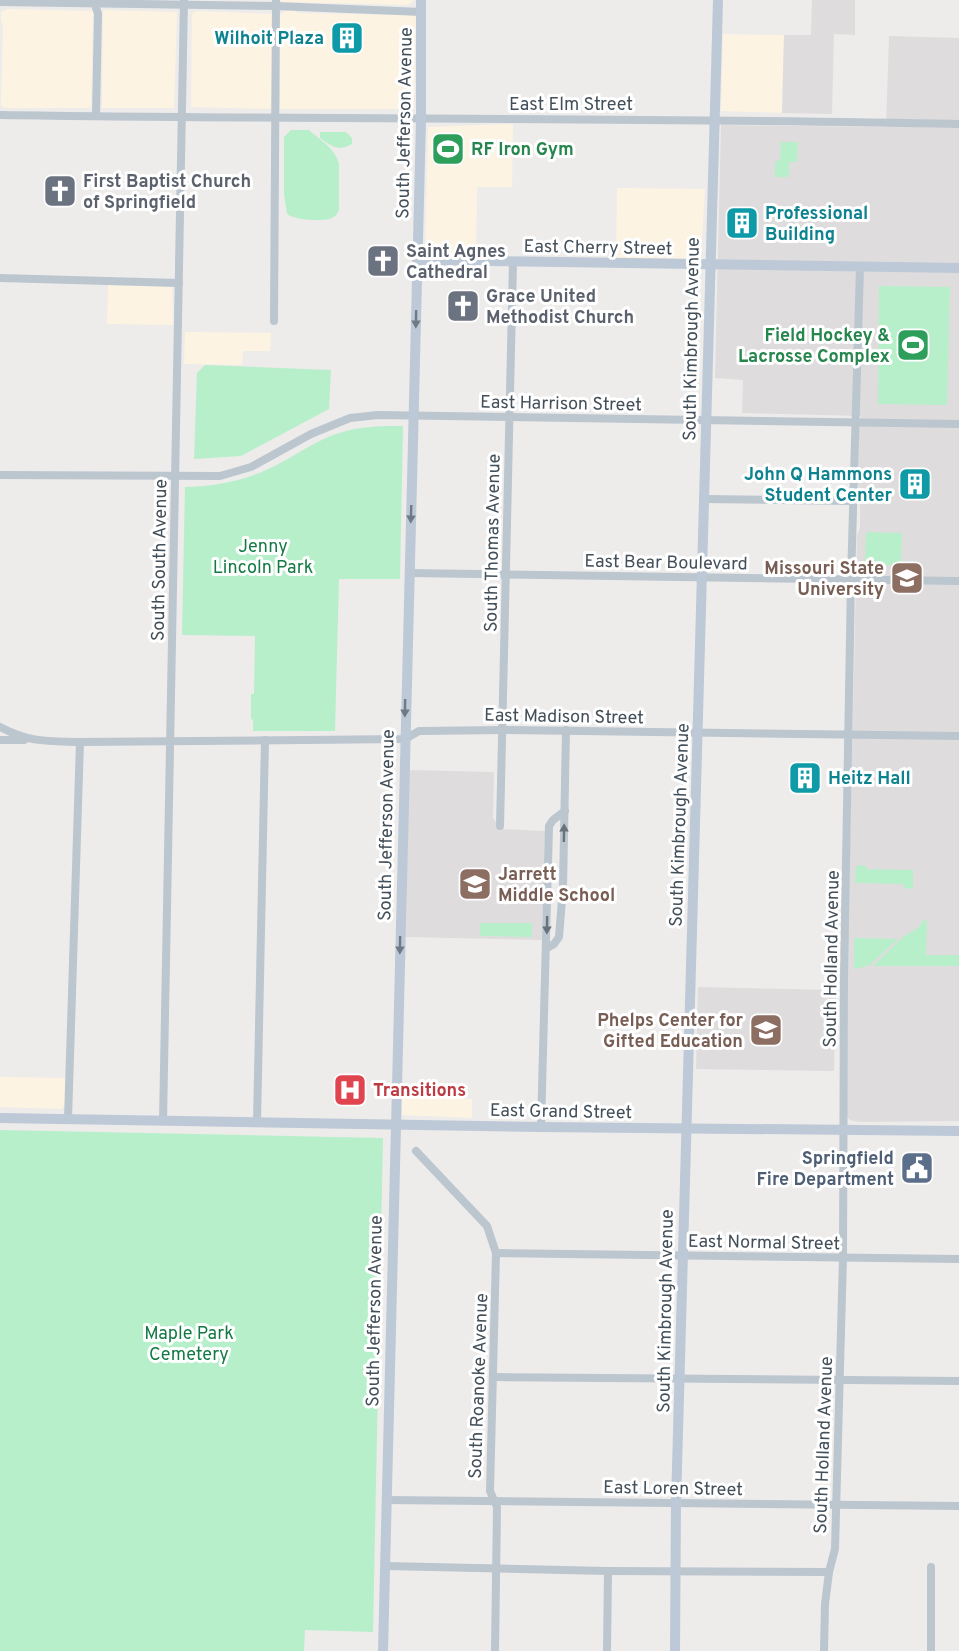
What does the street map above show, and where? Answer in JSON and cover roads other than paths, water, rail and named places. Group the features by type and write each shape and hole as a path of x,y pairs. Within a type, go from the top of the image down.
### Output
{"main road":[{"name":"South Jefferson Avenue","path":"383,1651 421,119 421,0"},
{"name":"South Kimbrough Avenue","path":"675,1651 676,1503 718,0"},
{"name":"East Cherry Street","path":"417,260 959,268"},
{"name":"East Grand Street","path":"0,1118 959,1131"}],"street":[{"path":"0,2 276,3 422,12"},
{"path":"94,2 98,14 96,116"},
{"name":"South South Avenue","path":"163,1121 184,2"},
{"path":"274,321 276,3"},
{"name":"East Elm Street","path":"0,115 713,119 959,124"},
{"name":"South Thomas Avenue","path":"500,826 513,262"},
{"name":"South Holland Avenue","path":"824,1651 825,1604 835,1549 840,1380 851,580 860,267"},
{"path":"0,278 179,283"},
{"name":"East Harrison Street","path":"0,475 220,476 251,467 311,434 350,418 414,416 959,424"},
{"path":"704,499 854,501"},
{"name":"East Bear Boulevard","path":"409,573 959,581"},
{"path":"0,727 32,740"},
{"name":"East Madison Street","path":"0,740 80,742 405,739 419,731 503,729 959,736"},
{"path":"547,948 559,937 566,730"},
{"path":"257,1122 265,740"},
{"path":"68,1119 80,742"},
{"path":"541,1127 549,826 565,811"},
{"name":"South Roanoke Avenue","path":"416,1151 487,1226 496,1253 490,1491 497,1508 495,1651"},
{"name":"East Normal Street","path":"496,1253 959,1259"},
{"path":"493,1377 959,1381"},
{"name":"East Loren Street","path":"386,1500 959,1506"},
{"path":"385,1566 608,1571 829,1572"},
{"path":"931,1567 931,1651"},
{"path":"607,1651 608,1571"}],"place":[{"name":"Wilhoit Plaza","path":"347,38"},
{"name":"RF Iron Gym","path":"448,149"},
{"name":"First Baptist Church of Springfield","path":"60,191"},
{"name":"Professional Building","path":"742,223"},
{"name":"Saint Agnes Cathedral","path":"383,261"},
{"name":"Grace United Methodist Church","path":"463,306"},
{"name":"Field Hockey & Lacrosse Complex","path":"913,345"},
{"name":"John Q Hammons Student Center","path":"915,484"},
{"name":"Missouri State University","path":"907,578"},
{"name":"Heitz Hall","path":"805,778"},
{"name":"Jarrett Middle School","path":"475,884"},
{"name":"Phelps Center for Gifted Education","path":"766,1030"},
{"name":"Transitions","path":"350,1090"},
{"name":"Springfield Fire Department","path":"917,1168"}],"park label":[{"name":"Jenny Lincoln Park","path":"263,556"},
{"name":"Maple Park Cemetery","path":"189,1343"}]}
